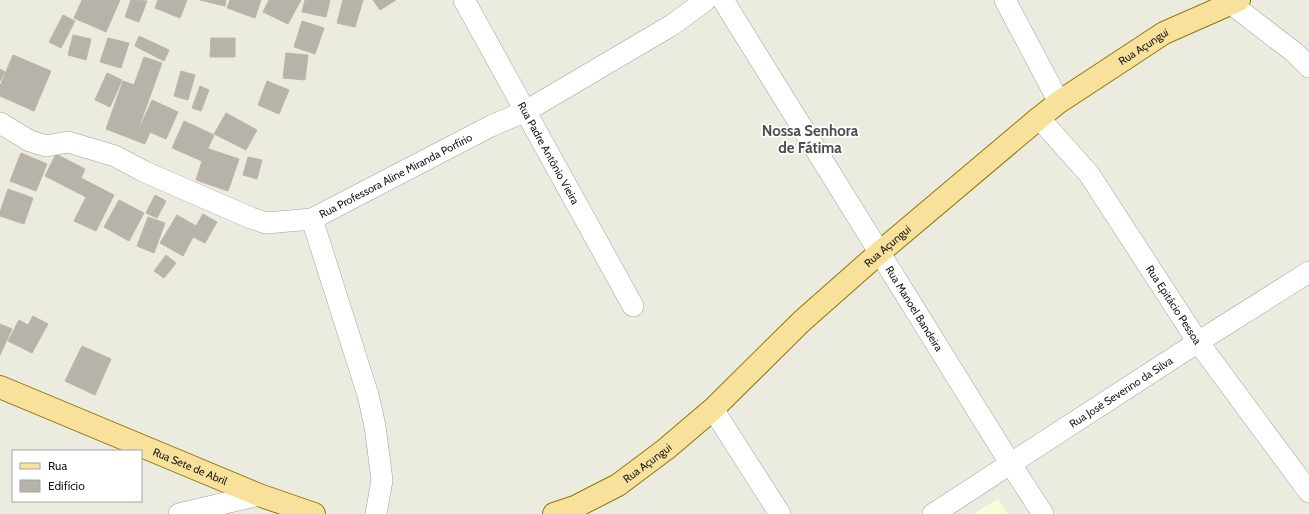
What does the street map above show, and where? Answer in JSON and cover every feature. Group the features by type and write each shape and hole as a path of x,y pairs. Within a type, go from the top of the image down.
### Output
{"main road":[{"name":"Rua Açungui","path":"554,514 576,507 618,485 666,449 713,409 802,321 879,253 1059,102 1164,33 1235,2"},
{"name":"Rua Sete de Abril","path":"0,387 259,495 314,514"}],"street":[{"name":"Rua Padre Antônio Vieira","path":"464,0 633,306"},
{"name":"Rua Professora Aline Miranda Porfírio","path":"0,123 30,141 46,146 68,142 115,156 144,172 266,223 312,219 491,126 526,111 672,25 706,0"},
{"name":"Rua Manoel Bandeira","path":"724,0 879,253 1010,464 1043,514"},
{"path":"1004,0 1059,102"},
{"path":"1235,2 1294,52 1309,67"},
{"name":"Rua Epitácio Pessoa","path":"1039,118 1089,174 1198,342 1309,492"},
{"path":"312,219 368,395 375,426 382,480 376,514"},
{"name":"Rua José Severino da Silva","path":"933,514 1198,342 1309,272"},
{"path":"713,409 780,514"},
{"path":"179,514 259,495"}],"shaded area":[{"path":"998,499 1008,514 973,514"}],"building":[{"path":"82,0 120,0 106,32 74,18"},
{"path":"131,0 147,1 139,22 125,17"},
{"path":"158,0 187,0 180,18 155,8"},
{"path":"200,0 226,0 225,6"},
{"path":"230,0 261,0 255,18 227,8"},
{"path":"269,0 301,0 288,24 263,12"},
{"path":"305,0 330,0 326,17 302,12"},
{"path":"343,0 363,0 355,27 337,23"},
{"path":"373,0 396,0 380,10"},
{"path":"63,15 75,21 61,48 49,42"},
{"path":"302,21 324,28 315,54 294,47"},
{"path":"73,35 91,39 86,60 68,55"},
{"path":"139,36 169,50 164,61 135,46"},
{"path":"108,38 129,43 121,68 100,62"},
{"path":"211,38 235,38 235,57 210,57"},
{"path":"286,53 308,55 305,80 283,78"},
{"path":"13,55 51,71 34,111 0,96 0,86"},
{"path":"144,57 162,63 135,138 152,100 178,112 166,139 150,132 145,144 106,129 123,81 134,85"},
{"path":"0,69 5,72 0,81"},
{"path":"181,71 195,75 188,100 174,96"},
{"path":"107,73 122,80 110,107 95,100"},
{"path":"267,81 289,90 279,114 258,105"},
{"path":"200,86 209,90 201,111 192,108"},
{"path":"226,113 257,130 246,150 214,134"},
{"path":"184,121 214,135 202,161 172,148"},
{"path":"206,148 239,159 228,191 196,180"},
{"path":"21,153 47,164 36,191 10,181"},
{"path":"56,154 85,169 81,178 114,195 96,231 74,221 86,197 45,176"},
{"path":"248,157 262,160 257,179 243,175"},
{"path":"8,189 33,198 24,224 0,216"},
{"path":"155,195 166,201 157,218 146,213"},
{"path":"119,200 144,213 129,241 104,227"},
{"path":"203,214 217,222 205,243 193,237 183,256 160,243 177,215 196,226"},
{"path":"148,217 165,223 154,253 137,246"},
{"path":"166,255 176,263 164,278 154,271"},
{"path":"33,316 48,324 32,353 8,341 19,320 28,325"},
{"path":"0,324 12,329 0,355"},
{"path":"82,346 111,359 95,395 65,381"}],"district":[{"name":"Nossa Senhora de Fátima","path":"810,140"}]}
